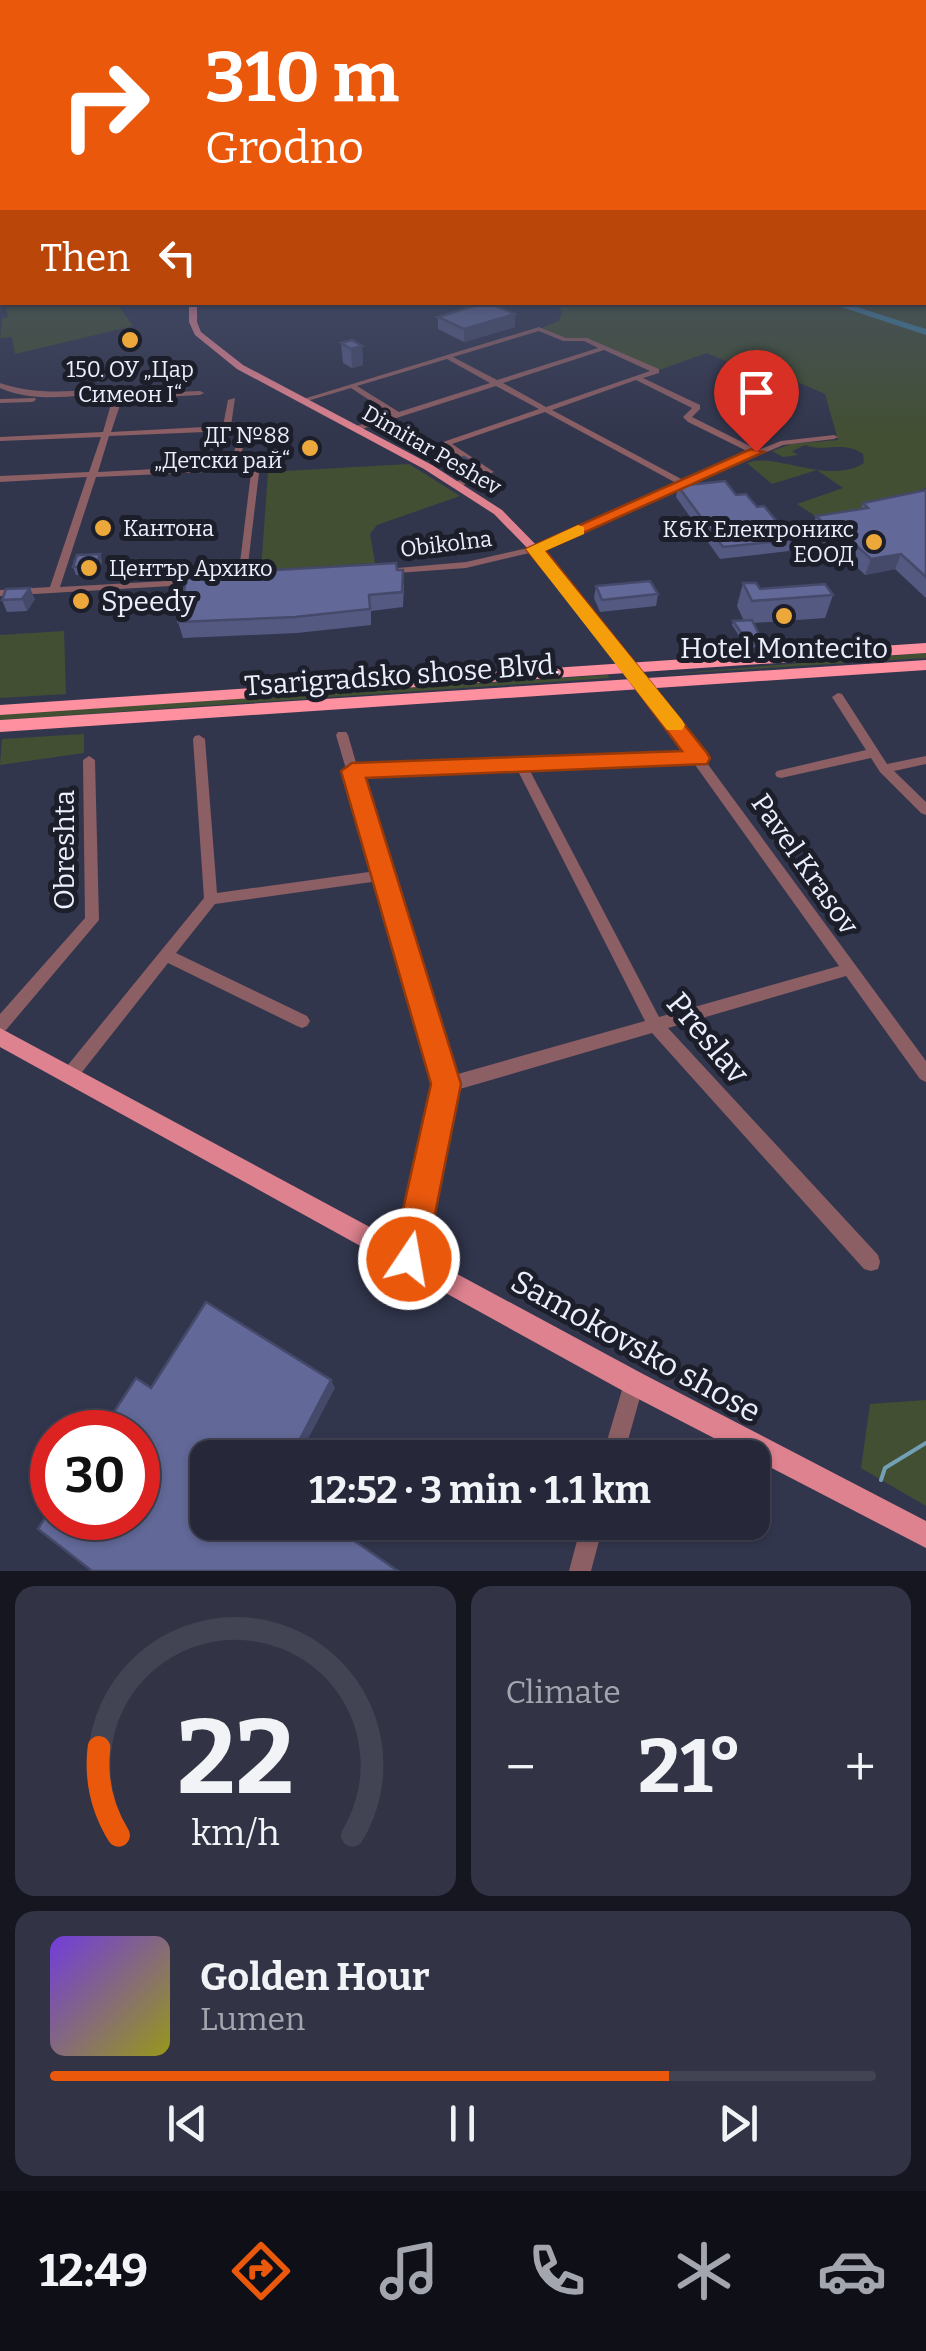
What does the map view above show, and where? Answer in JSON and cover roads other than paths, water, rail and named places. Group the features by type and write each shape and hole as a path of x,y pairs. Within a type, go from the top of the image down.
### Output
{"highway":[{"name":"Tsarigradsko shose Blvd.","path":"0,710 926,648"},
{"name":"Tsarigradsko shose Blvd.","path":"0,726 926,664"}],"main road":[{"name":"Dimitar Peshev","path":"193,305 193,322 198,332 220,353 458,484 498,512 535,549 643,684"},
{"name":"Samokovsko shose","path":"0,1035 634,1383 926,1536"}],"street":[{"path":"304,400 539,329 565,340 585,339 656,371 446,444 490,472 458,484"},
{"path":"356,428 604,348"},
{"path":"450,358 684,484"},
{"path":"637,378 697,406 688,419 756,452"},
{"path":"0,385 13,392 36,393 200,393"},
{"path":"352,386 398,415"},
{"path":"0,401 121,393"},
{"path":"54,590 121,393"},
{"path":"227,429 232,400"},
{"path":"0,439 242,428 236,467"},
{"name":"Obikolna","path":"370,573 451,568 535,549 782,442 834,438"},
{"path":"0,479 251,466 254,472 243,580"},
{"path":"230,580 261,578"},
{"path":"0,593 217,581"},
{"name":"Pavel Krasov","path":"643,684 926,1074"},
{"path":"838,697 884,769 926,810"},
{"path":"342,735 446,1084 409,1259"},
{"path":"69,1076 211,899 199,739"},
{"path":"782,774 874,753"},
{"path":"352,771 699,758"},
{"name":"Obreshta","path":"0,1035 92,920 89,760"},
{"path":"884,769 926,760"},
{"name":"Preslav","path":"520,764 655,1025 871,1262"},
{"path":"211,899 384,875"},
{"path":"166,955 302,1022"},
{"path":"446,1084 849,969"},
{"path":"617,1440 634,1383"},
{"path":"580,1571 589,1540"}],"waterway":[{"path":"840,305 926,332"},
{"path":"881,1480 885,1468 926,1443"}],"place":[{"name":"150. ОУ „Цар Симеон I“","path":"130,340"},
{"name":"ДГ №88 „Детски рай“","path":"310,448"},
{"name":"Кантона","path":"103,528"},
{"name":"K&K Електроникс ЕООД","path":"874,542"},
{"name":"Център Архико","path":"89,568"},
{"name":"Speedy","path":"81,601"},
{"name":"Hotel Montecito","path":"784,616"}]}
